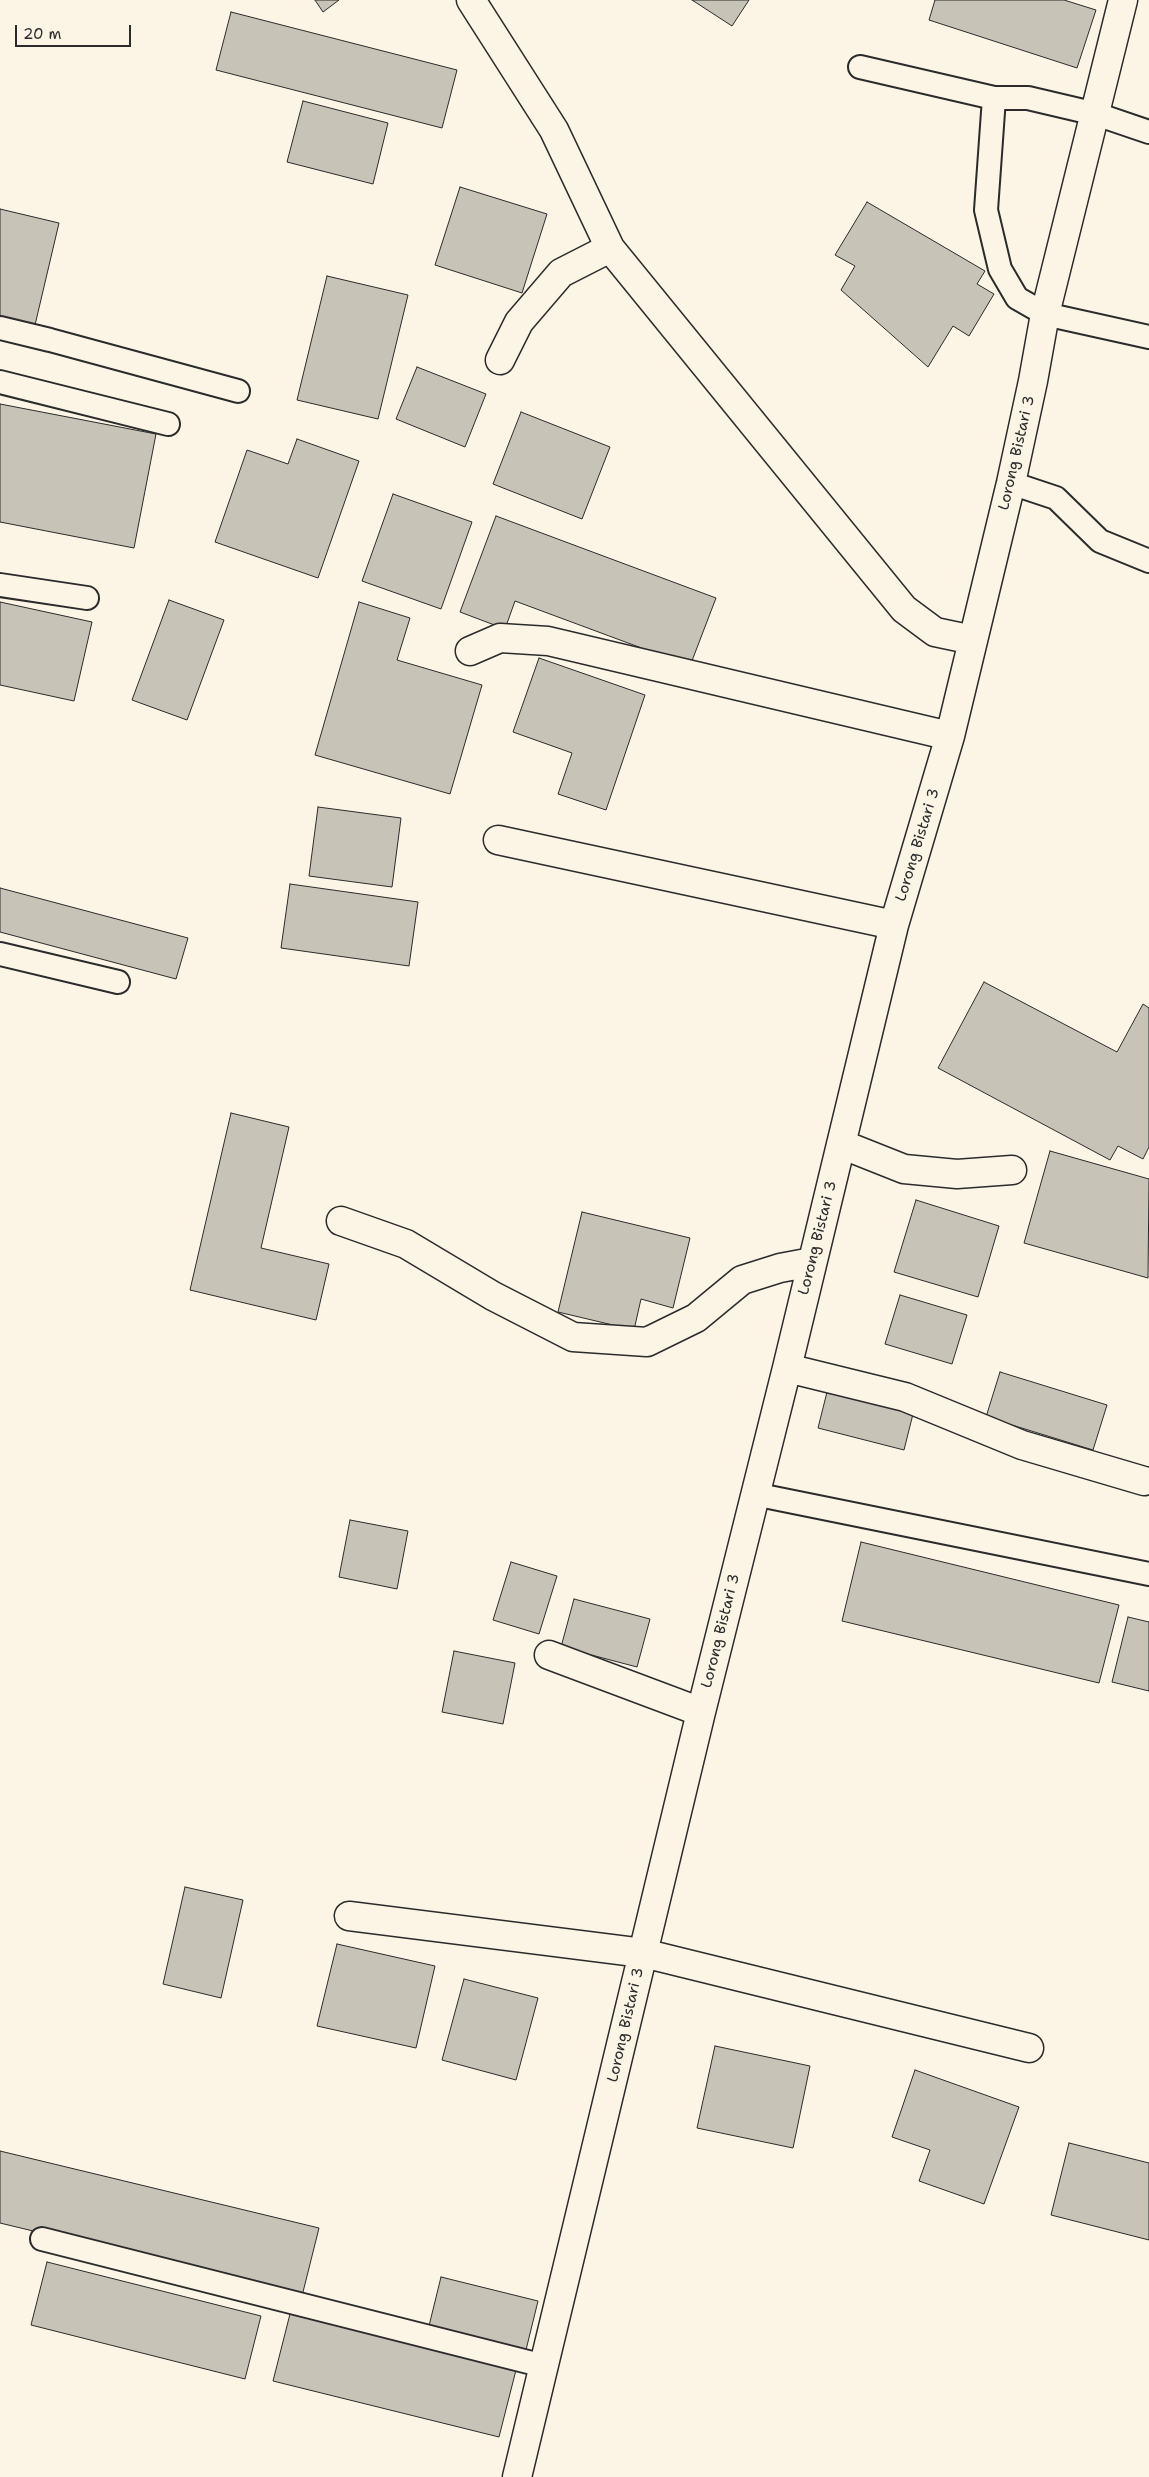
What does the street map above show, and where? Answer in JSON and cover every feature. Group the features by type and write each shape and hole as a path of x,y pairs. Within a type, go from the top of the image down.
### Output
{"street":[{"path":"471,0 554,130 610,248 904,609 935,632 974,640"},
{"name":"Lorong Bistari 3","path":"518,2477 701,1712 787,1368 894,925 950,736 974,640 1011,483 1045,314 1123,0"},
{"path":"500,360 519,322 561,274 610,248"},
{"path":"470,651 500,638 548,641 950,736"},
{"path":"498,840 894,925"},
{"path":"841,1144 904,1169 958,1174 1012,1170"},
{"path":"341,1221 406,1244 493,1296 573,1337 647,1342 696,1318 742,1280 780,1268 812,1262"},
{"path":"787,1368 906,1397 1022,1445 1144,1481"},
{"path":"549,1655 701,1712"},
{"path":"349,1916 643,1953 1028,2048"}],"lane":[{"path":"860,67 994,98 1028,98 1096,114 1149,132"},
{"path":"994,98 986,210 1000,269 1017,298 1045,314 1149,337"},
{"path":"0,328 238,391"},
{"path":"0,382 168,424"},
{"path":"1011,483 1056,498 1100,541 1149,561"},
{"path":"0,585 87,598"},
{"path":"0,954 118,982"},
{"path":"754,1494 1149,1574"},
{"path":"42,2239 544,2366"}],"building":[{"path":"315,0 339,0 323,12"},
{"path":"692,0 749,0 732,26"},
{"path":"935,0 1064,0 1096,10 1077,68 929,20"},
{"path":"231,12 457,70 442,128 216,70"},
{"path":"303,101 388,123 373,184 287,162"},
{"path":"460,187 547,214 522,293 435,265"},
{"path":"867,202 985,271 977,284 994,294 969,336 953,326 928,367 841,290 855,266 835,255"},
{"path":"0,209 59,223 35,325 0,317"},
{"path":"327,276 408,295 378,419 297,400"},
{"path":"417,367 486,394 465,447 396,419"},
{"path":"0,404 156,434 134,548 0,522"},
{"path":"521,412 610,447 582,519 493,484"},
{"path":"297,439 359,461 318,578 215,542 247,450 288,464"},
{"path":"393,494 472,522 441,609 362,581"},
{"path":"496,516 716,598 690,666 515,601 505,629 460,612"},
{"path":"169,600 224,620 187,720 132,700"},
{"path":"0,602 92,622 74,701 0,685"},
{"path":"359,602 410,618 397,660 482,685 450,794 315,755"},
{"path":"539,658 645,695 606,810 558,794 572,753 513,732"},
{"path":"318,807 401,818 392,887 309,876"},
{"path":"290,884 418,902 409,966 281,948"},
{"path":"0,888 188,938 176,979 0,932"},
{"path":"984,982 1117,1052 1143,1004 1149,1008 1149,1147 1143,1159 1118,1146 1110,1160 938,1068"},
{"path":"231,1113 289,1127 261,1248 329,1264 316,1320 190,1290"},
{"path":"1050,1151 1149,1179 1148,1278 1024,1243"},
{"path":"916,1200 999,1226 978,1297 894,1272"},
{"path":"582,1212 690,1238 673,1308 641,1299 634,1330 558,1312"},
{"path":"900,1295 967,1315 952,1364 885,1344"},
{"path":"1000,1372 1107,1405 1093,1450 986,1417"},
{"path":"827,1392 913,1414 904,1450 818,1428"},
{"path":"350,1520 408,1531 397,1589 339,1577"},
{"path":"861,1542 1119,1605 1099,1683 842,1621"},
{"path":"511,1562 557,1576 539,1634 493,1620"},
{"path":"574,1599 650,1619 637,1667 561,1647"},
{"path":"1128,1617 1149,1622 1149,1691 1112,1682"},
{"path":"454,1651 515,1663 503,1724 442,1712"},
{"path":"185,1887 243,1900 221,1998 163,1984"},
{"path":"337,1944 435,1966 416,2048 317,2026"},
{"path":"464,1979 538,1998 516,2080 442,2060"},
{"path":"715,2046 810,2066 793,2148 697,2128"},
{"path":"915,2070 1019,2107 984,2204 919,2181 930,2150 892,2137"},
{"path":"1069,2143 1149,2163 1149,2240 1051,2215"},
{"path":"0,2151 319,2228 302,2296 0,2223"},
{"path":"47,2262 261,2316 245,2379 31,2325"},
{"path":"441,2277 538,2301 525,2354 428,2330"},
{"path":"290,2314 516,2370 499,2437 273,2381"}]}
